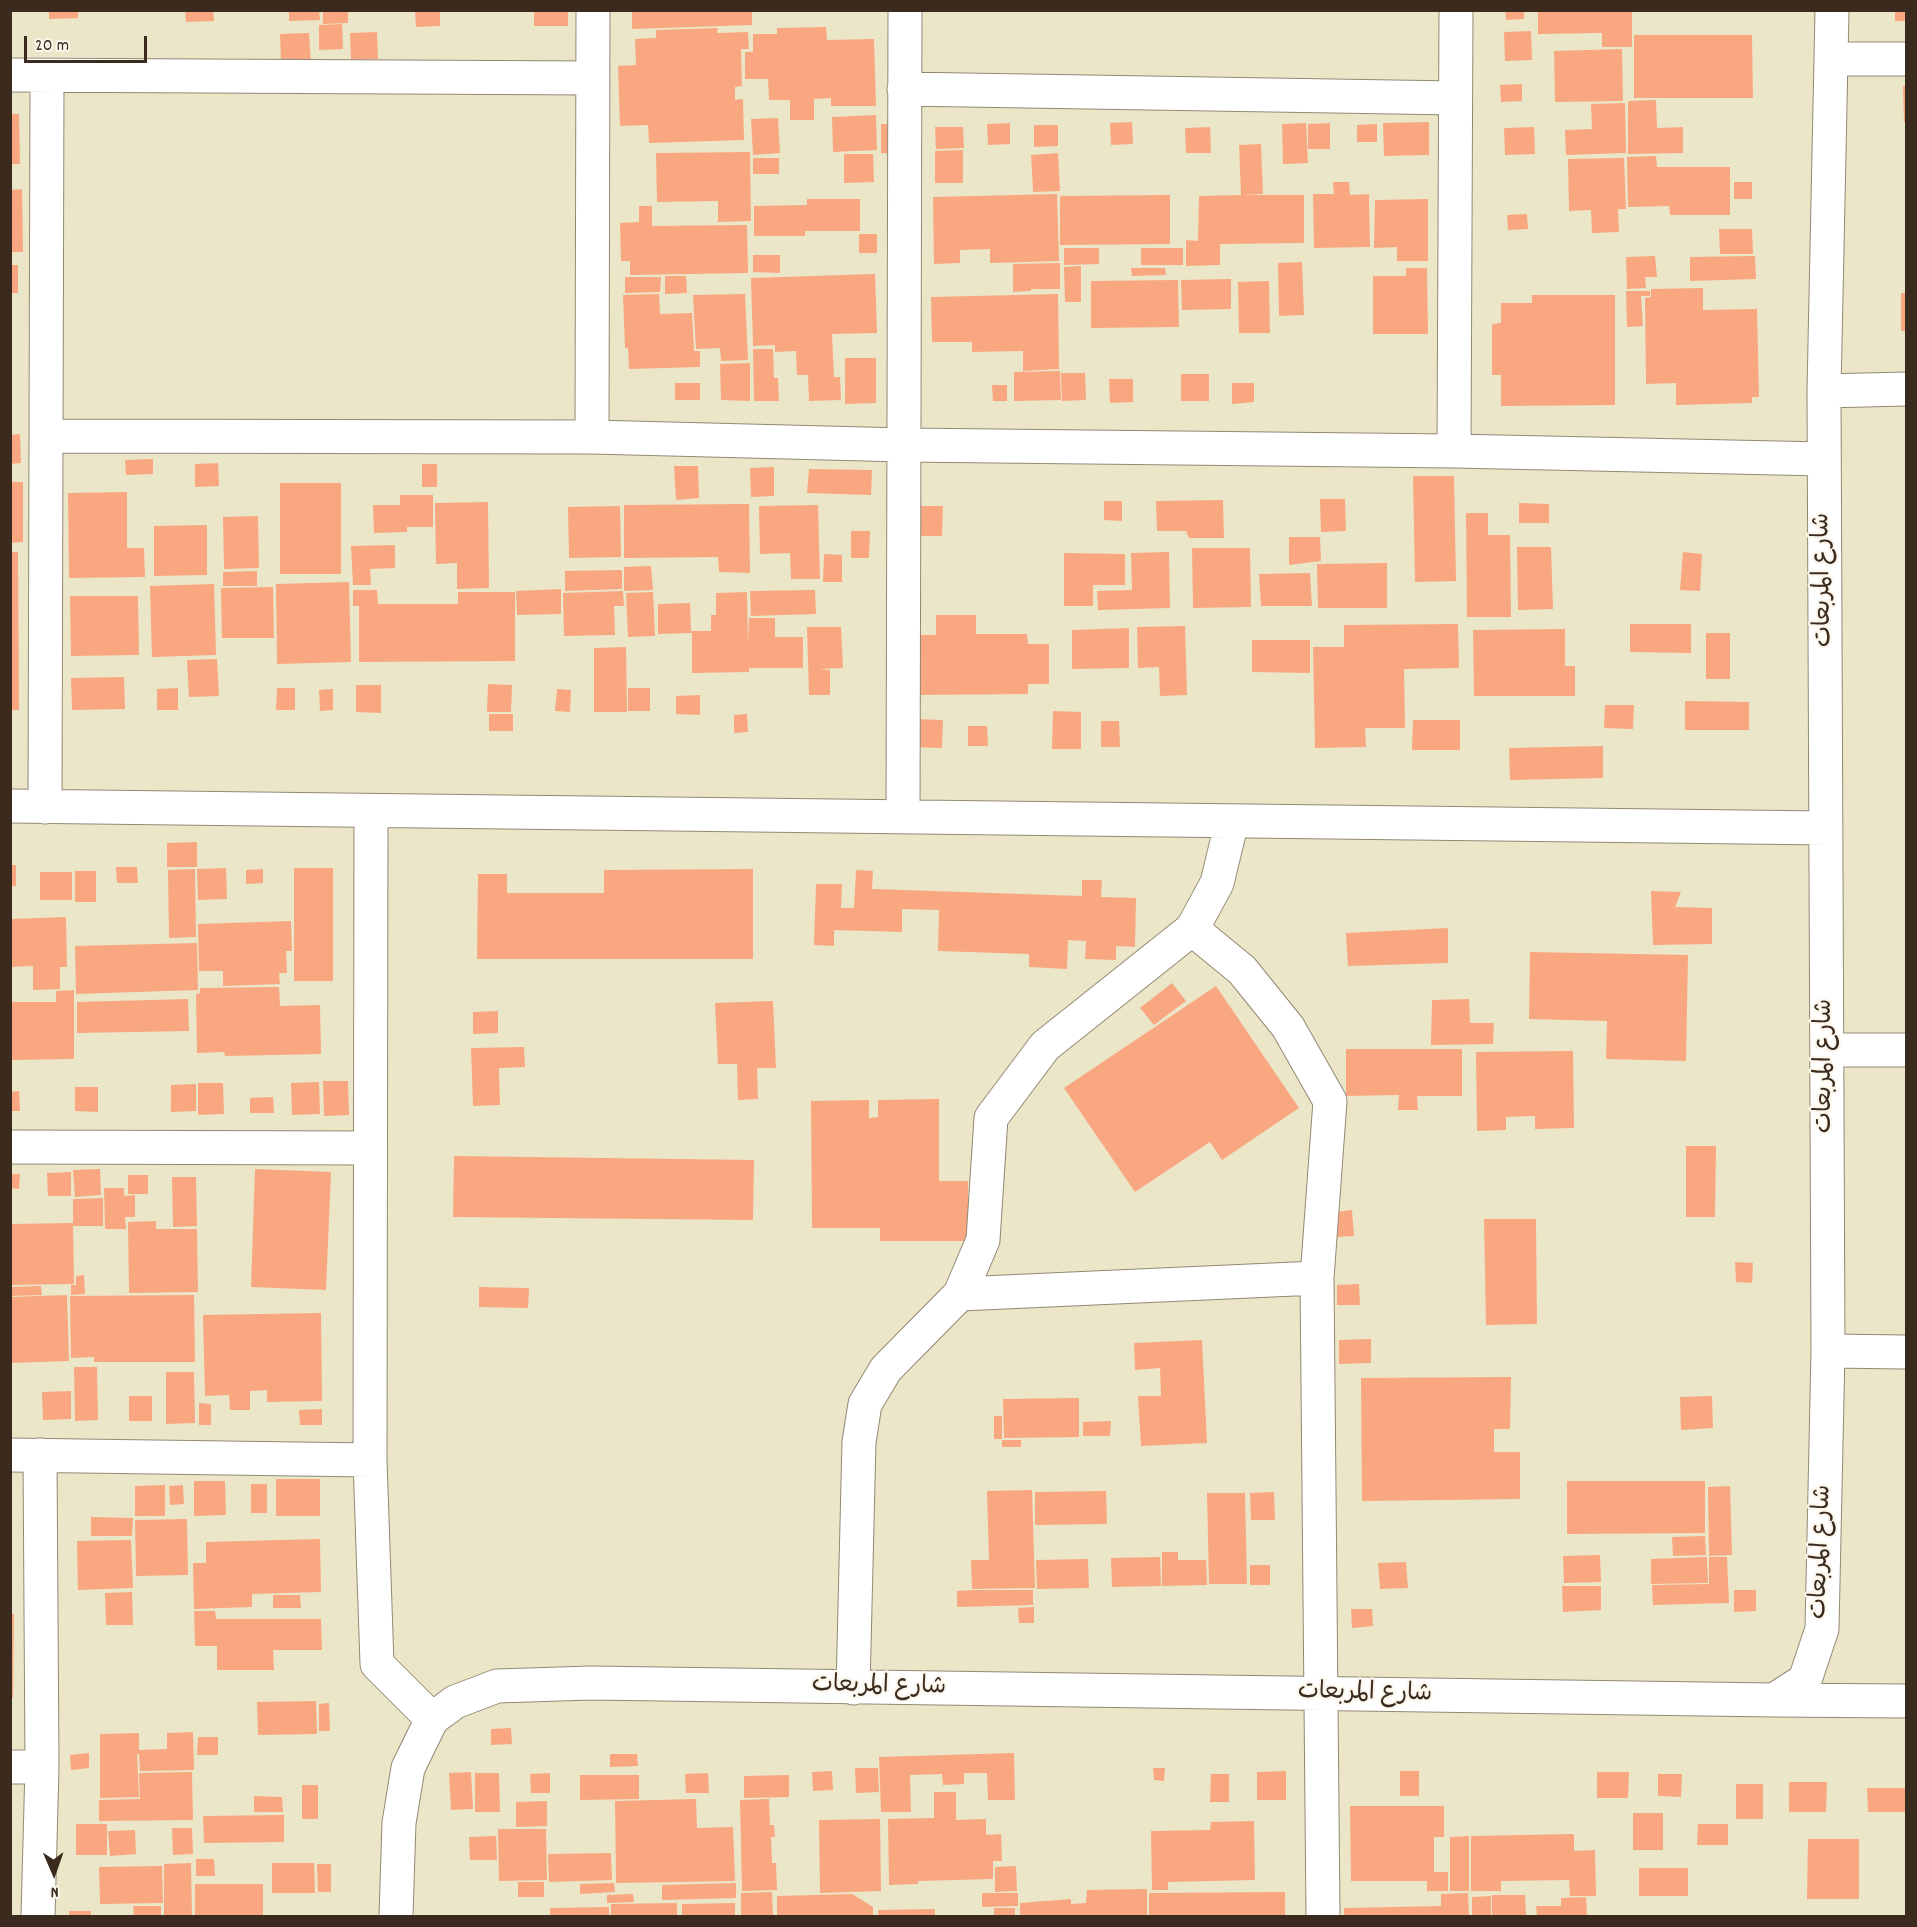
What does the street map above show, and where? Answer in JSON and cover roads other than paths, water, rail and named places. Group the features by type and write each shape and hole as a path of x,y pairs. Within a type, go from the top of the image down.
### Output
{"street":[{"path":"592,437 593,10"},
{"path":"903,817 905,10"},
{"path":"1454,451 1456,10"},
{"name":"شارع المربعات","path":"396,1917 399,1823 408,1768 432,1719 455,1702 497,1686 591,1683 1774,1700 1804,1680 1822,1629 1828,1351 1824,391 1832,10"},
{"path":"1832,58 1906,58"},
{"path":"10,75 592,78"},
{"path":"45,807 47,76"},
{"path":"904,89 1455,98"},
{"path":"1824,391 1906,389"},
{"path":"47,436 592,437 904,445 1454,451 1824,459"},
{"path":"10,806 1826,828"},
{"path":"371,812 370,1460 376,1664 432,1719"},
{"path":"853,1688 859,1443 865,1404 886,1369 960,1294 983,1240 991,1118 1045,1046 1192,929 1217,883 1232,821"},
{"path":"1192,929 1242,970 1281,1018 1330,1101 1317,1278 1319,1695 1323,1917"},
{"path":"1827,1050 1906,1050"},
{"path":"10,1147 370,1148"},
{"path":"960,1294 1317,1278"},
{"path":"1828,1351 1906,1352"},
{"path":"38,1917 26,1767 25,1455 370,1460"},
{"path":"1774,1700 1906,1701"}]}
